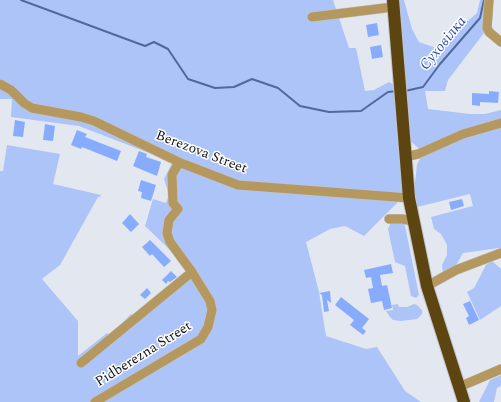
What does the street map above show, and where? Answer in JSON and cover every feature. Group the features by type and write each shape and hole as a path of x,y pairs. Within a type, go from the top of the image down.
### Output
{"highway":[{"path":"393,3 408,198 427,286 464,402"}],"street":[{"path":"489,0 487,28 489,32 501,42"},
{"path":"312,17 393,3"},
{"name":"Berezova Street","path":"0,84 11,90 24,103 32,108 81,117 94,121 181,163 238,185 408,198"},
{"path":"405,157 418,154 463,134 501,123"},
{"name":"Pidberezna Street","path":"95,402 201,339 206,332 212,310 210,301 192,272 170,242 166,229 169,220 178,209 173,203 172,175 177,166 181,163"},
{"path":"389,219 413,221"},
{"path":"427,286 456,270 501,253"},
{"path":"81,363 192,272"},
{"path":"459,387 501,370"}],"shaded area":[{"path":"0,0 333,0 349,48 356,48 365,91 374,90 389,82 394,85 403,197 364,236 345,226 330,229 306,242 319,292 326,336 366,349 377,347 405,391 421,402 0,402 0,171 3,171 7,145 60,154 53,184 101,195 98,197 60,265 42,279 78,321 78,356 107,333 110,335 131,314 134,316 191,272 145,226 153,199 166,203 169,195 164,179 173,161 150,151 149,153 79,126 11,117 12,99 0,99"},
{"path":"397,0 404,0 412,29 419,42 436,48 477,13 480,0 487,0 484,33 448,80 445,91 425,91 428,109 470,114 485,114 501,110 501,250 499,248 463,253 455,267 443,273 442,265 447,255 447,245 441,234 434,229 431,217 473,206 470,194 417,207 414,192 417,165 423,152 407,138"},
{"path":"391,222 404,224 405,226 419,295 416,298 411,296 405,266 395,262 388,229"},
{"path":"492,261 501,269 501,306 480,320 467,292 474,288 486,265"},
{"path":"398,304 399,307 407,307 414,304 417,305 422,310 422,314 417,319 401,321 393,320 386,311 393,310 392,305"},
{"path":"501,375 501,386 497,388 494,402 479,402 490,380"}],"building":[{"path":"377,23 379,35 368,37 366,25"},
{"path":"381,45 383,57 372,59 370,47"},
{"path":"489,91 499,92 498,103 480,102 480,106 472,105 472,93 489,94"},
{"path":"15,120 25,122 23,137 13,136"},
{"path":"45,124 55,126 53,141 43,140"},
{"path":"77,130 87,134 85,137 121,151 117,161 82,147 81,149 71,145"},
{"path":"139,151 147,154 146,157 161,162 157,176 133,166"},
{"path":"141,180 156,185 151,201 141,198 142,192 138,191"},
{"path":"462,199 464,206 451,210 449,202"},
{"path":"130,214 139,224 131,232 122,223"},
{"path":"150,240 171,261 164,267 152,254 150,256 142,247"},
{"path":"391,264 393,273 380,275 382,286 387,285 392,308 384,310 382,301 371,303 368,289 373,288 371,277 366,278 364,270"},
{"path":"171,271 177,277 170,282 168,281 166,284 162,280"},
{"path":"147,288 151,293 145,299 140,295"},
{"path":"330,291 331,303 327,300 329,311 324,312 322,295 319,293"},
{"path":"341,297 369,319 362,328 366,331 363,335 350,325 354,320 335,305"},
{"path":"470,301 479,320 469,325 466,318 469,316 463,304"}],"waterway":[{"name":"Суховілка","path":"21,0 145,46 154,42 168,49 188,79 215,88 234,87 252,79 278,88 300,106 329,112 361,111 388,92 397,91"},
{"name":"Суховілка","path":"405,91 423,87 440,64 480,18 484,0"}]}
